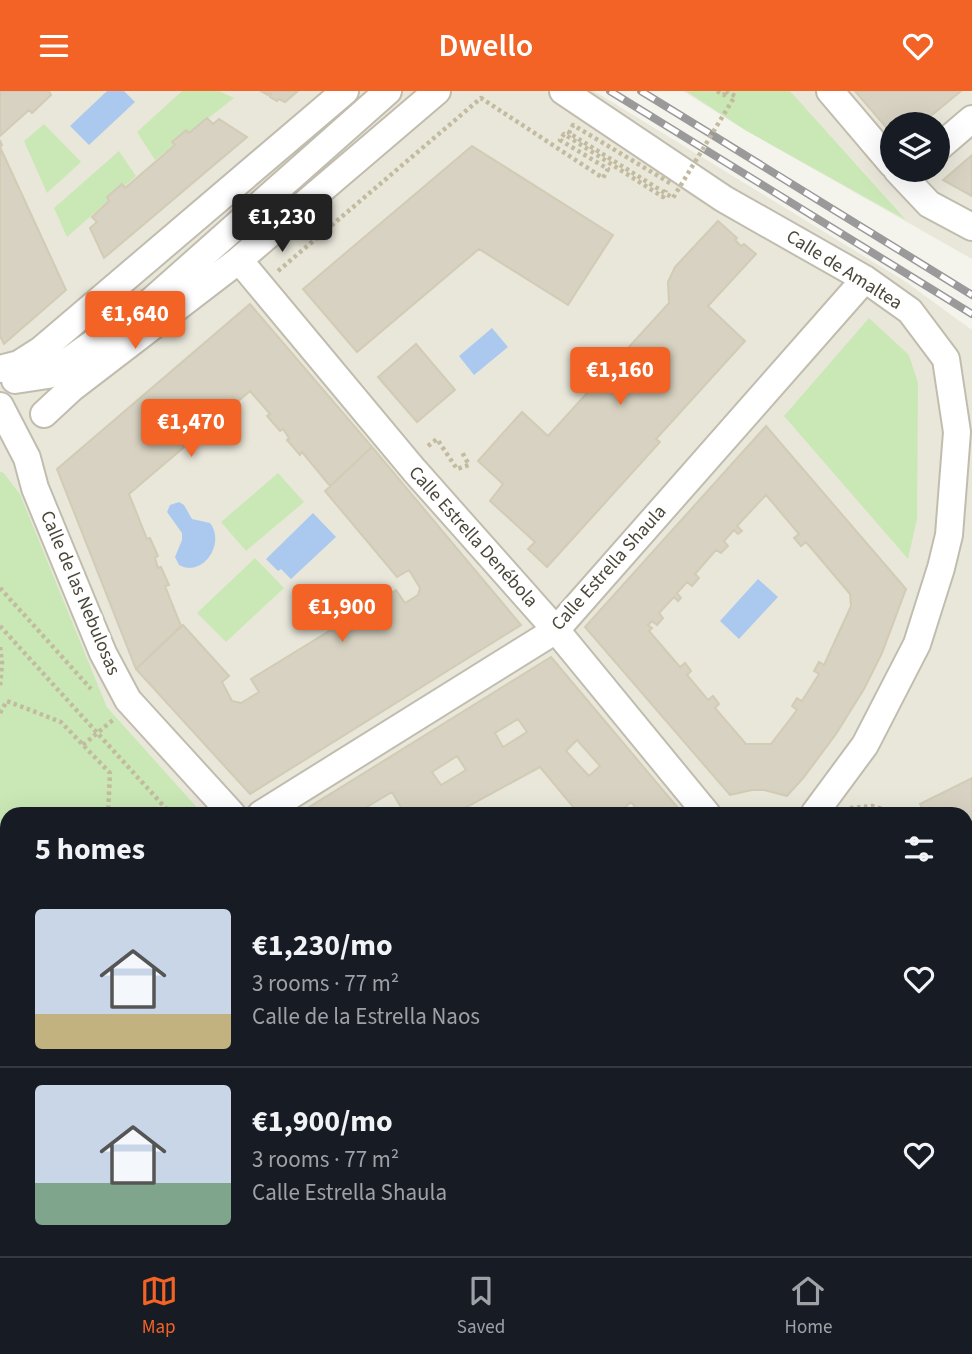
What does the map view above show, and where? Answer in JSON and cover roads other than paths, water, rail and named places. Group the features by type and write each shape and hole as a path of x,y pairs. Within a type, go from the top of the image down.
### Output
{"street":[{"path":"5,376 41,350 345,91"},
{"path":"92,373 94,362 140,311 388,91"},
{"path":"0,453 27,458 44,414 92,373 239,260 437,91"},
{"name":"Calle de Amaltea","path":"563,91 724,199 865,279 910,311 946,359 957,432 949,535 918,644 865,745 819,807"},
{"path":"830,91 880,146"},
{"path":"950,138 972,119"},
{"path":"912,182 929,204 972,227"},
{"name":"Calle Estrella Denébola","path":"239,260 414,470 556,630 701,807"},
{"name":"Calle Estrella Shaula","path":"272,807 556,630 865,279"},
{"path":"5,376 48,375 140,311"},
{"path":"5,376 34,390 41,401 44,414"},
{"name":"Calle de las Nebulosas","path":"0,406 27,458 35,488 103,653 131,704 226,807"}],"water":[{"path":"107,91 124,91 135,102 89,145 70,126"},
{"path":"492,328 508,347 474,375 459,356"},
{"path":"179,502 184,505 192,519 210,523 214,531 214,549 204,563 196,567 179,565 175,557 182,533 167,512 170,505"},
{"path":"313,513 336,537 291,579 266,559"},
{"path":"758,579 778,597 739,639 720,621"}],"railway":[{"path":"610,91 972,314"},
{"path":"641,91 972,295"}]}
